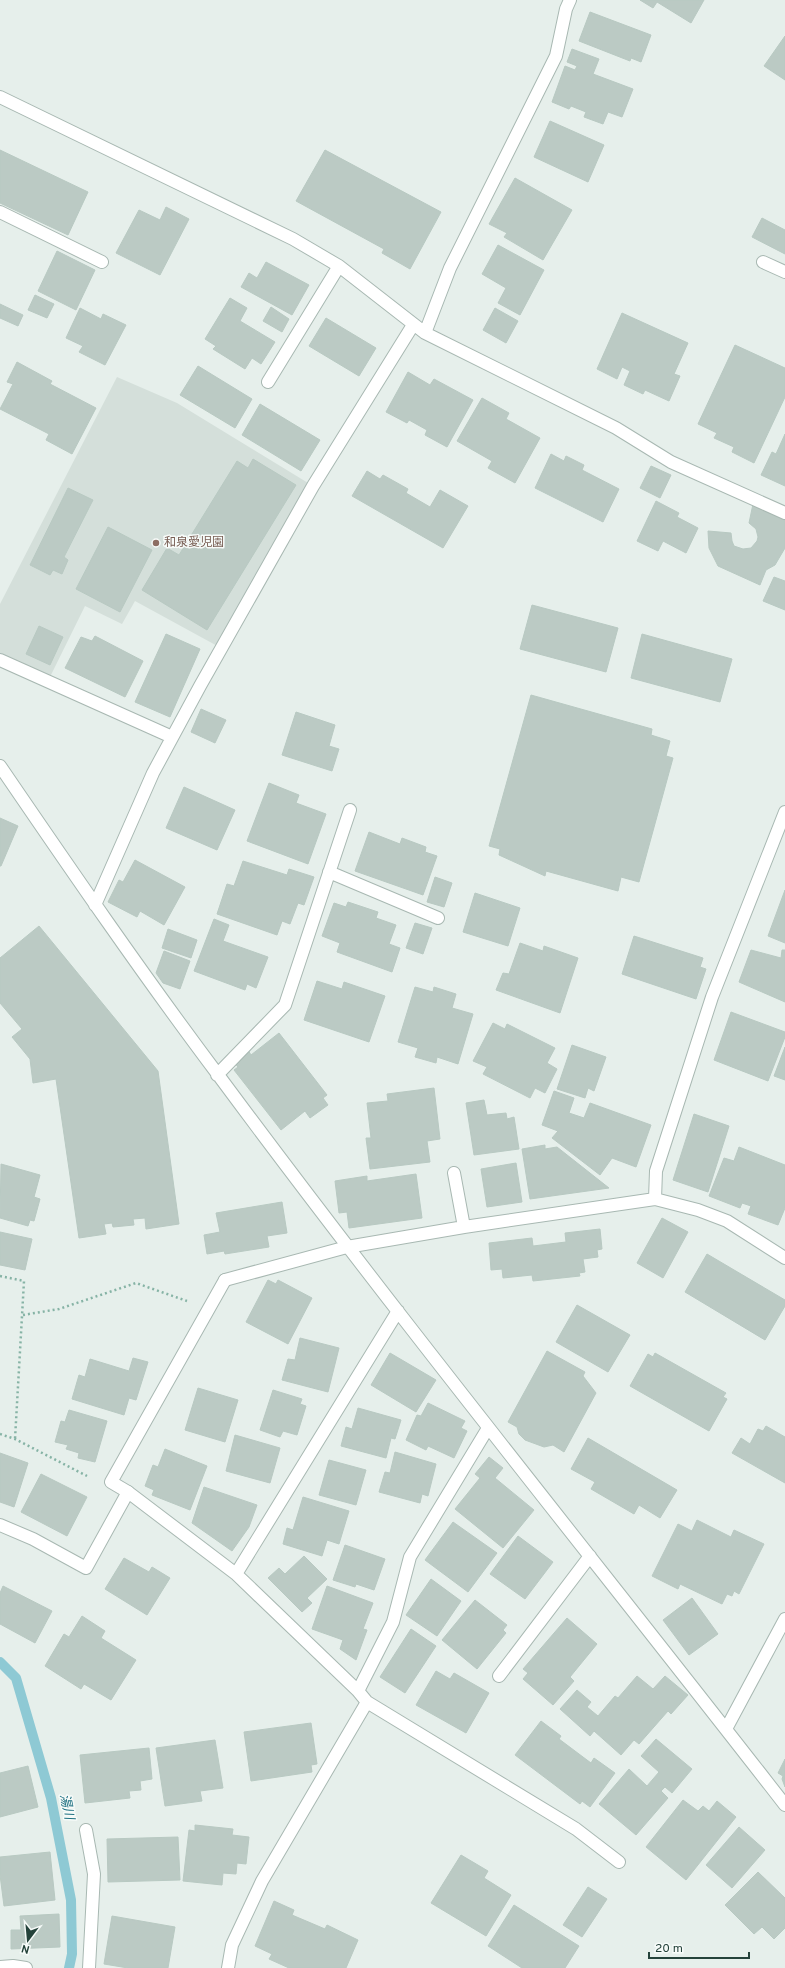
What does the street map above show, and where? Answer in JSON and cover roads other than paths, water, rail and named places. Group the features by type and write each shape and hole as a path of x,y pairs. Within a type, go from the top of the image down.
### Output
{"street":[{"path":"425,333 450,268 556,56 566,9 570,0"},
{"path":"0,97 293,239 340,266 425,333 616,428 671,462 785,513"},
{"path":"0,212 102,262"},
{"path":"763,262 785,272"},
{"path":"268,382 340,266"},
{"path":"95,905 153,773 172,737 313,486 413,325"},
{"path":"0,660 172,737"},
{"path":"0,766 95,905 217,1075 488,1428 785,1805"},
{"path":"217,1075 285,1005 350,810"},
{"path":"655,1199 656,1171 712,997 785,812"},
{"path":"329,872 438,918"},
{"path":"454,1173 464,1228"},
{"path":"619,1862 576,1829 367,1702 358,1691 236,1574 128,1492 111,1482 225,1280 348,1247 655,1199 698,1210 727,1221 785,1258"},
{"path":"236,1574 398,1311"},
{"path":"358,1691 392,1622 410,1557 488,1428"},
{"path":"0,1525 33,1539 86,1568 128,1492"},
{"path":"499,1676 590,1556"},
{"path":"726,1729 785,1619"},
{"path":"228,1968 232,1945 262,1881 367,1702"},
{"path":"86,1830 94,1874 89,1968"},
{"path":"0,1967 13,1966 26,1968"}],"waterway":[{"name":"湯川","path":"0,1662 16,1678 51,1798 71,1900 72,1954 69,1968"}],"place":[{"name":"和泉愛児園","path":"156,543"}]}
